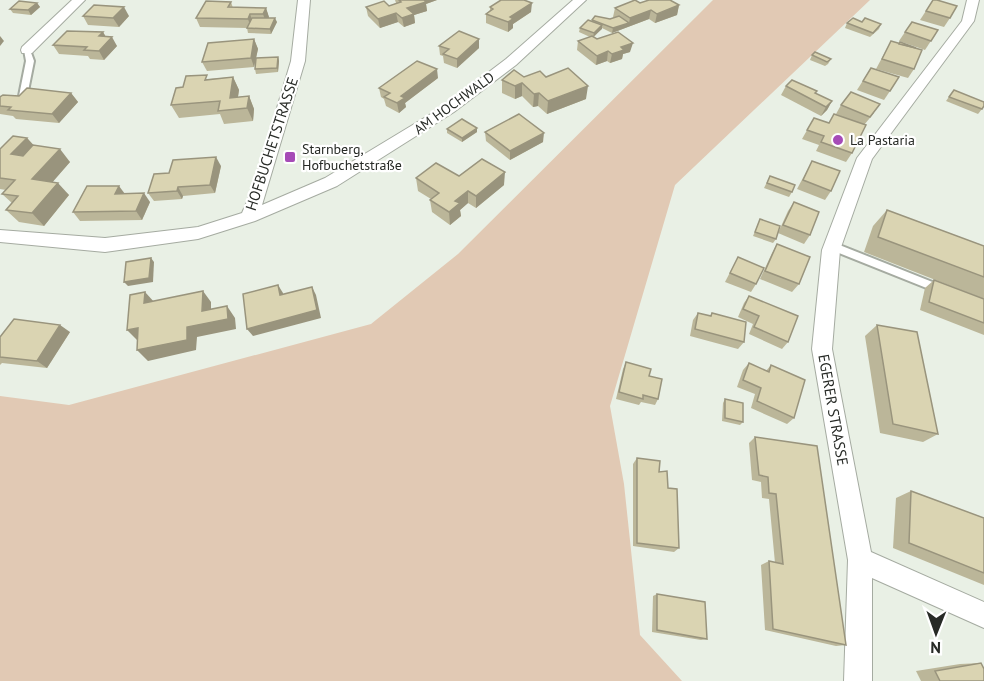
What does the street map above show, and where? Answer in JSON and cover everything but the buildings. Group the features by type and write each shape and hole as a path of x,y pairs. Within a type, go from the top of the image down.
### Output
{"street":[{"path":"27,50 79,0"},
{"name":"HOFBUCHETSTRASSE","path":"0,236 105,245 198,233 249,217 261,188 298,61 304,0"},
{"name":"AM HOCHWALD","path":"249,217 331,182 439,115 511,62 580,0"},
{"name":"EGERER STRASSE","path":"858,681 860,560 822,349 832,246 865,158 968,21 973,0"},
{"path":"860,560 984,615"}],"lane":[{"path":"22,101 30,61 27,50"},
{"path":"832,246 951,294"}],"shaded area":[{"path":"713,0 870,0 675,185 610,406 624,484 640,635 682,681 0,681 0,396 69,405 371,324 458,254"}],"place":[{"name":"La Pastaria","path":"838,140"},
{"name":"Starnberg, Hofbuchetstraße","path":"290,157"}]}
